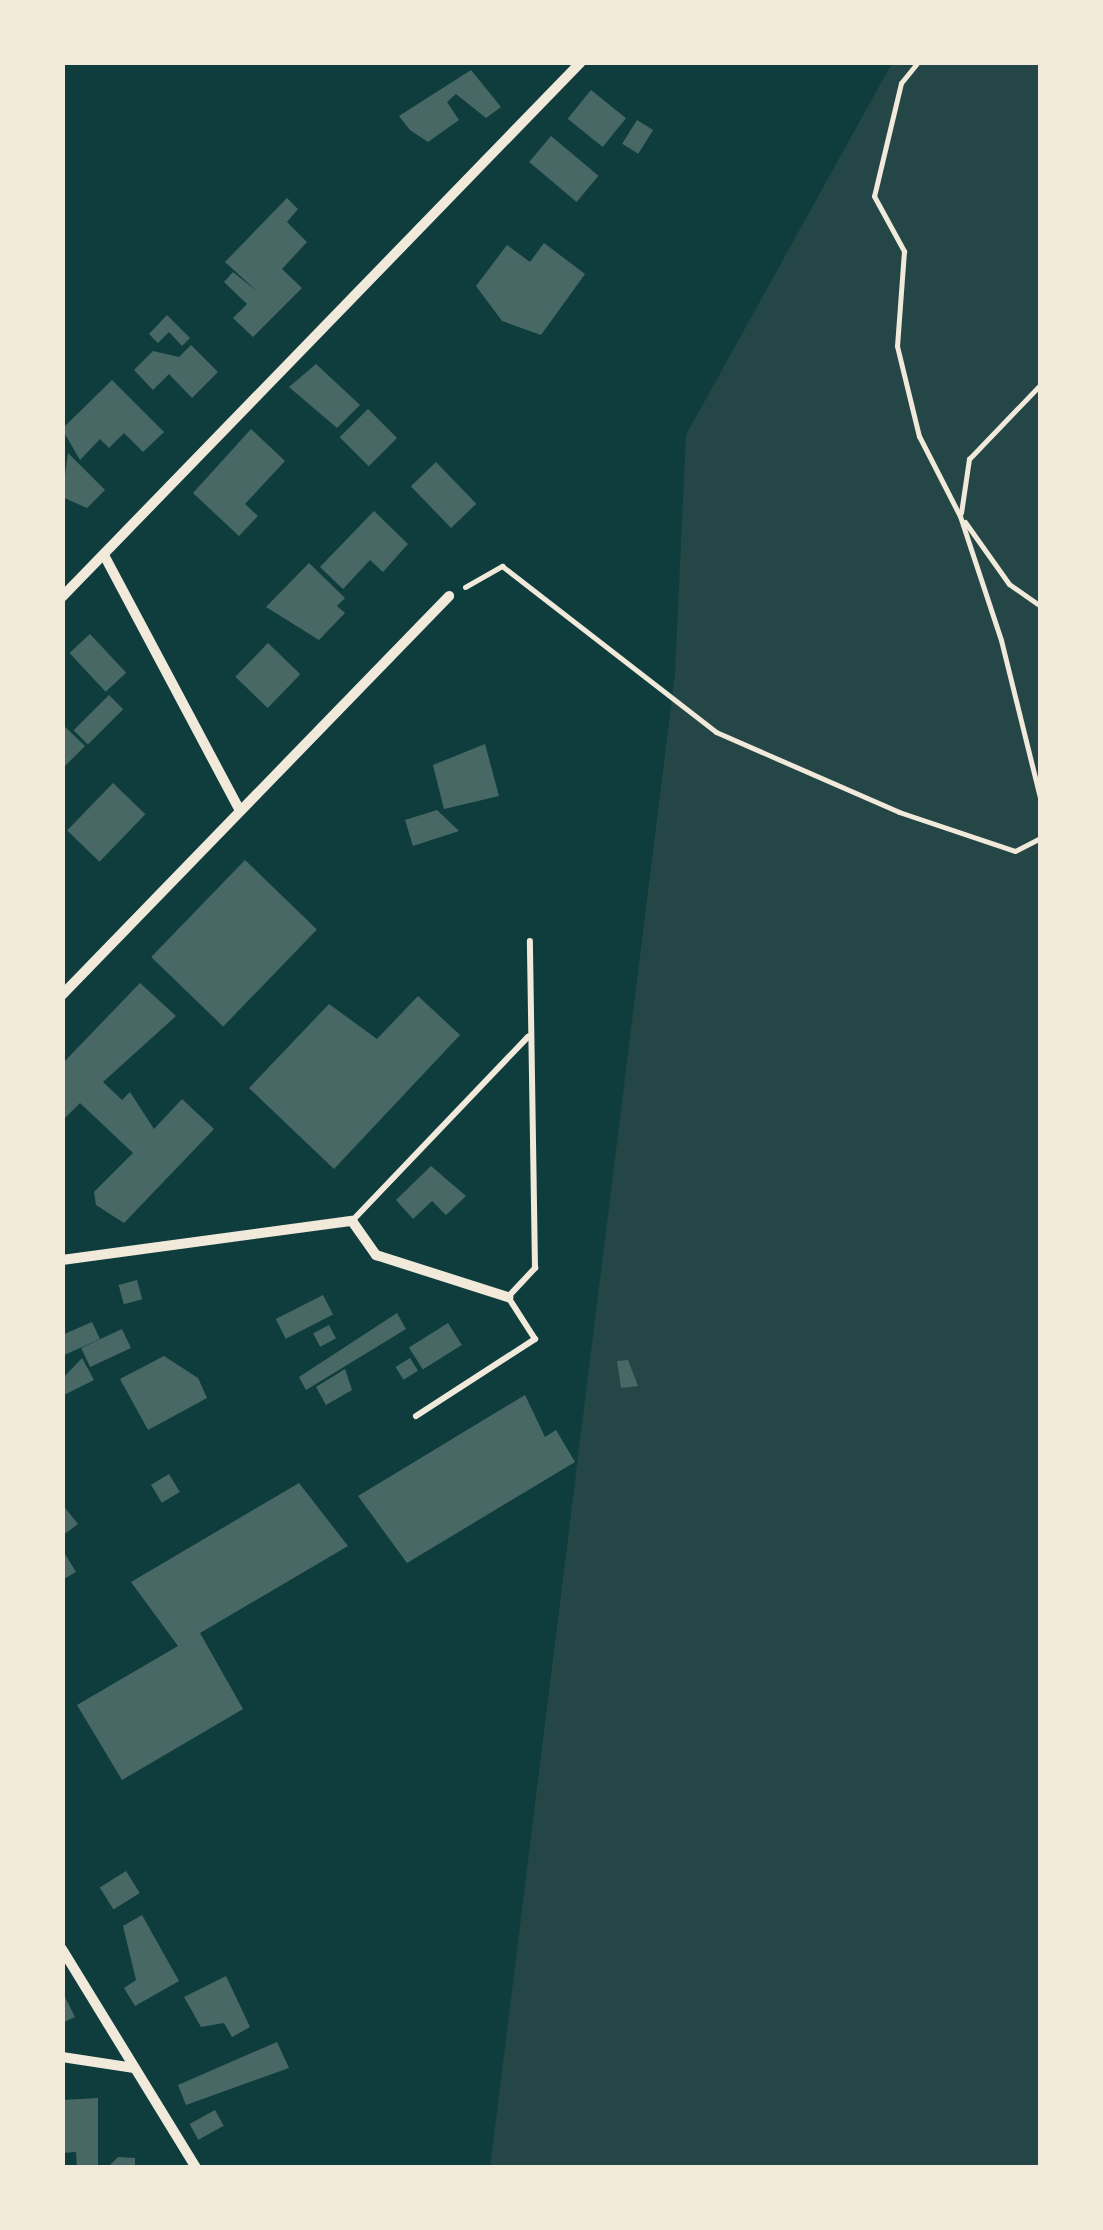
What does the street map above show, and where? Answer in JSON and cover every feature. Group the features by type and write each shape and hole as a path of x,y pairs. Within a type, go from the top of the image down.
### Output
{"street":[{"path":"62,596 581,62"},
{"path":"104,555 238,807"},
{"path":"62,995 238,807 450,596"},
{"path":"62,1260 352,1222 376,1255 508,1297"},
{"path":"62,1950 196,2168"},
{"path":"62,2057 134,2068"}],"lane":[{"path":"416,1416 535,1338 508,1297 535,1268 530,942"},
{"path":"352,1222 529,1036"}],"path":[{"path":"918,62 901,83 874,196 904,252 897,346 919,436 960,516 1009,584 1040,606"},
{"path":"1040,385 969,459 960,516 1040,798"},
{"path":"450,596 502,566 716,732 899,812 1015,851 1040,838"}],"shaded area":[{"path":"892,63 1040,63 1040,2167 490,2168 675,674 686,435"}],"building":[{"path":"471,70 501,107 486,118 456,94 447,102 459,120 428,142 410,130 399,116"},
{"path":"591,90 626,118 603,147 568,119"},
{"path":"637,120 653,130 638,154 622,144"},
{"path":"551,136 598,176 577,202 529,162"},
{"path":"287,198 298,209 287,222 307,242 282,269 302,288 253,337 233,318 247,304 224,282 233,272 259,293 225,262"},
{"path":"544,243 585,274 541,335 502,321 476,286 507,245 530,262"},
{"path":"167,315 190,338 182,346 169,332 158,343 149,334"},
{"path":"191,345 218,372 192,398 169,374 153,390 134,370 153,351 179,357"},
{"path":"316,364 360,405 337,428 289,387"},
{"path":"112,380 164,432 143,452 124,433 109,448 100,439 80,460 62,429"},
{"path":"368,409 397,438 369,466 340,437"},
{"path":"251,429 285,461 245,504 258,516 239,536 193,493"},
{"path":"68,453 105,490 87,508 62,497"},
{"path":"436,462 476,504 451,528 411,486"},
{"path":"374,511 408,544 383,572 370,560 343,589 320,567"},
{"path":"309,563 345,598 337,606 345,613 319,640 266,607"},
{"path":"90,634 126,673 106,692 70,653"},
{"path":"268,643 300,674 268,708 235,677"},
{"path":"109,695 123,709 88,744 74,730"},
{"path":"62,724 85,746 62,769"},
{"path":"485,744 499,796 444,809 433,765"},
{"path":"113,783 145,814 100,862 67,830"},
{"path":"437,810 459,831 413,846 405,820"},
{"path":"245,860 317,929 223,1027 151,957"},
{"path":"140,983 176,1016 103,1082 122,1100 130,1092 154,1129 182,1099 214,1129 124,1223 96,1205 94,1192 133,1153 80,1103 62,1121 62,1064"},
{"path":"418,996 460,1035 334,1169 249,1088 329,1004 377,1039"},
{"path":"431,1166 466,1196 446,1215 432,1201 413,1219 396,1200"},
{"path":"137,1280 142,1299 124,1304 119,1285"},
{"path":"323,1295 333,1315 286,1339 276,1319"},
{"path":"397,1313 406,1329 306,1390 299,1377"},
{"path":"92,1322 100,1339 62,1356 62,1335"},
{"path":"448,1323 462,1345 423,1369 409,1347"},
{"path":"329,1325 336,1338 320,1347 313,1333"},
{"path":"122,1329 131,1348 90,1367 81,1348"},
{"path":"164,1356 198,1378 207,1398 148,1430 120,1379"},
{"path":"82,1358 94,1380 62,1396 62,1379"},
{"path":"410,1358 418,1371 404,1380 396,1367"},
{"path":"628,1360 638,1386 621,1388 617,1361"},
{"path":"345,1369 352,1390 326,1405 316,1387"},
{"path":"525,1395 545,1437 556,1430 575,1462 407,1563 358,1496"},
{"path":"169,1474 180,1492 162,1503 151,1485"},
{"path":"299,1483 348,1546 200,1633 243,1709 122,1780 77,1705 178,1646 131,1582"},
{"path":"62,1504 78,1524 62,1536"},
{"path":"62,1549 76,1572 62,1580"},
{"path":"126,1871 140,1893 113,1909 100,1887"},
{"path":"142,1915 179,1981 135,2006 124,1988 136,1980 123,1926"},
{"path":"226,1976 250,2027 232,2037 224,2023 201,2027 184,1997"},
{"path":"62,1991 75,2017 62,2023"},
{"path":"277,2042 289,2068 186,2105 178,2085"},
{"path":"98,2098 98,2166 77,2167 76,2152 62,2153 62,2100"},
{"path":"215,2110 224,2126 198,2140 190,2124"},
{"path":"118,2157 135,2158 135,2168 107,2168"}]}
